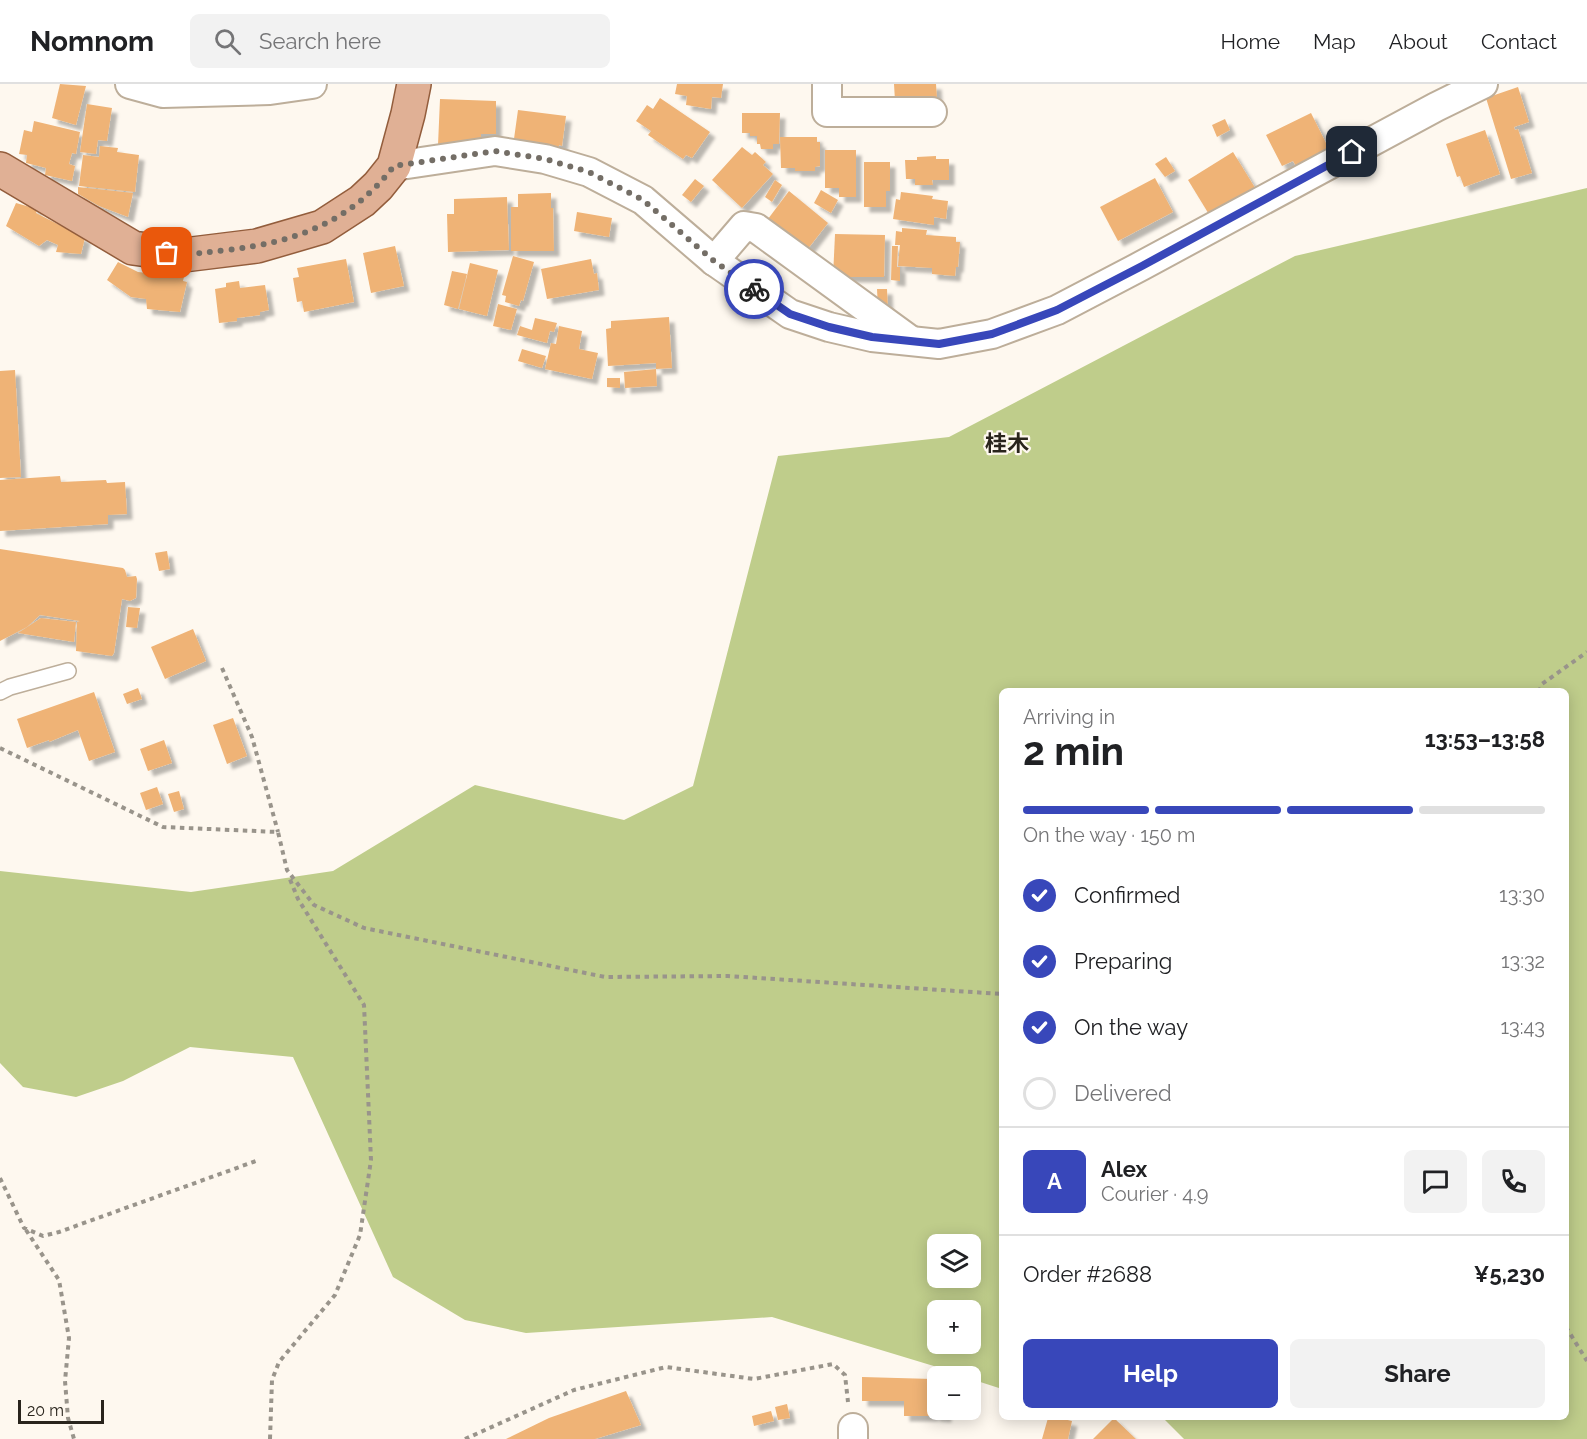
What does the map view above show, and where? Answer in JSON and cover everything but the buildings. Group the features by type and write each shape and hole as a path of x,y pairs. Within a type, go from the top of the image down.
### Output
{"main road":[{"path":"8,178 133,248 184,255 257,246 322,227 362,201 378,186 394,166 414,84"}],"street":[{"path":"130,84 163,93 270,90 312,84"},
{"path":"827,84 826,112 932,112"},
{"path":"394,166 495,151 545,159 589,172 643,200 714,261 790,314 829,327 872,337 939,344 992,334 1057,310 1142,266 1434,95 1483,84"},
{"path":"714,261 744,226 756,228 911,341"}],"lane":[{"path":"0,692 10,687 68,671"}],"path":[{"path":"1540,688 1542,684 1587,652"},
{"path":"222,668 252,737 287,870 298,899 363,1005 371,1160 360,1235 335,1295 279,1362 272,1380 270,1439"},
{"path":"0,748 163,827 278,832"},
{"path":"287,870 314,905 364,928 604,977 729,976 999,994"},
{"path":"24,1228 43,1236 59,1232 256,1161"},
{"path":"0,1178 24,1228 59,1280 69,1338 65,1381 68,1418 74,1439"},
{"path":"1569,1333 1587,1361"},
{"path":"465,1439 574,1390 666,1367 754,1379 833,1364 845,1375 853,1434"}],"green space":[{"path":"1587,188 1587,1439 1184,1439 1165,1420 1569,1420 1569,688 999,688 999,1388 981,1382 981,1366 934,1366 772,1317 526,1333 465,1320 393,1277 293,1057 190,1047 123,1081 76,1097 23,1087 0,1063 0,871 191,892 333,871 475,785 624,820 693,786 778,456 949,437 1295,256"}],"way so far":[{"path":"167,253 184,255 257,246 322,227 362,201 394,166 495,151 545,159 589,172 643,200 714,261 754,289"}],"district":[{"name":"桂木","path":"1007,443"}],"route":[{"path":"754,289 790,314 829,327 872,337 939,344 992,334 1057,310 1352,152"}]}
